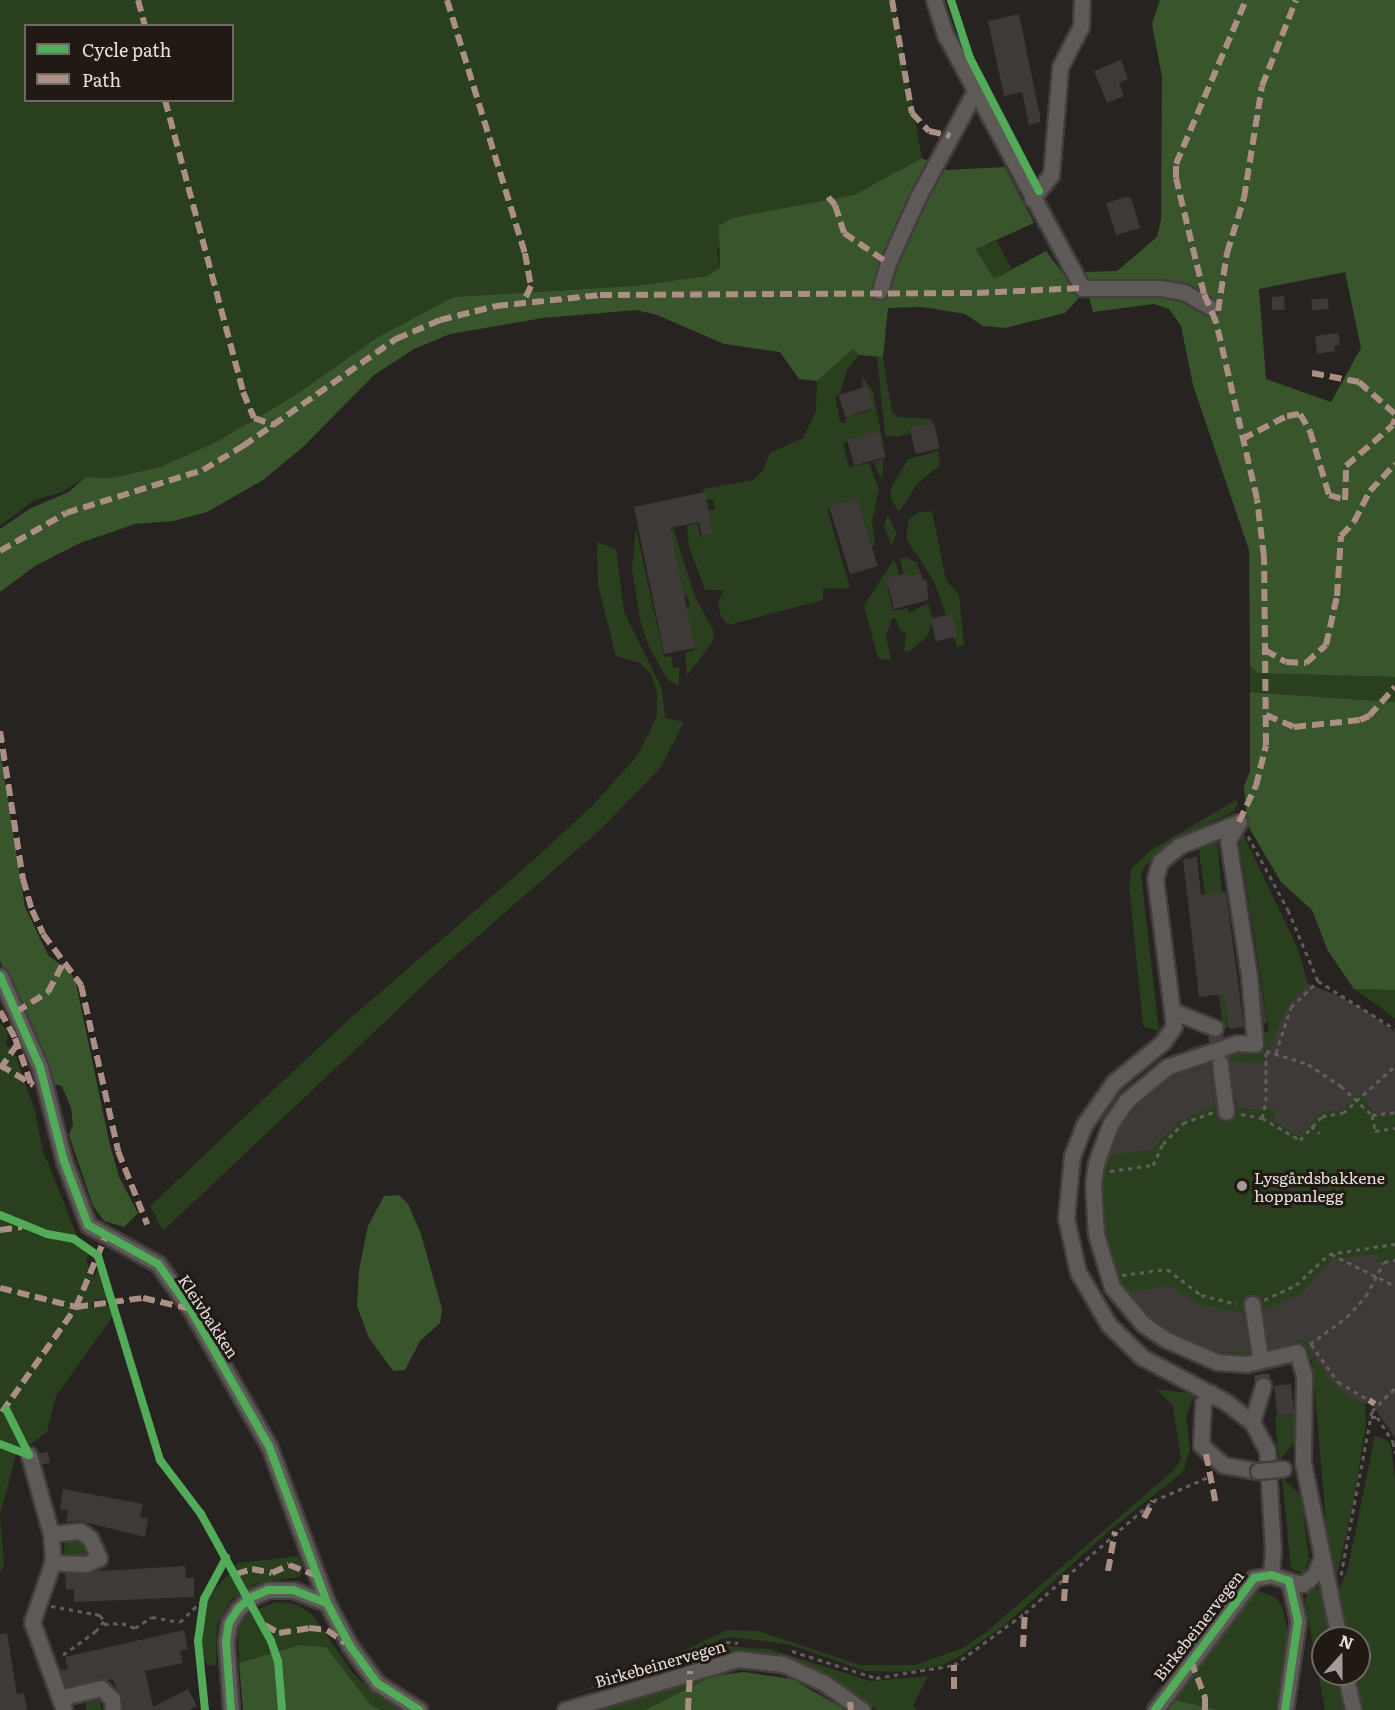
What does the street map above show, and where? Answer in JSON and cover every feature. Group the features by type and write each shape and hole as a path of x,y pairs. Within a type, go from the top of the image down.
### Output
{"street":[{"path":"934,0 946,36 1082,288 1161,288 1184,292 1210,307"},
{"path":"1032,199 1051,175 1060,67 1081,26 1082,0"},
{"path":"880,291 888,263 918,197 975,91"},
{"path":"1239,822 1179,846 1161,862 1155,878 1174,1026 1163,1042 1114,1082 1084,1125 1072,1156 1066,1189 1068,1242 1078,1272 1109,1325 1142,1357 1211,1393 1252,1422 1267,1450 1273,1550 1271,1575"},
{"path":"1239,822 1228,840 1260,1047 1226,1046 1167,1067 1126,1101 1110,1125 1096,1163 1093,1184 1096,1234 1112,1287 1143,1324 1167,1340 1217,1362 1246,1364 1304,1348 1303,1463 1336,1626"},
{"name":"Kleivbakken","path":"0,976 40,1067 64,1161 88,1225 158,1264 191,1310 268,1446 327,1603"},
{"path":"1173,1011 1215,1028"},
{"path":"1220,1063 1226,1112"},
{"path":"1252,1304 1259,1351"},
{"path":"1252,1422 1263,1386"},
{"path":"1211,1393 1203,1403 1201,1445 1223,1465 1258,1471 1283,1469 1303,1463"},
{"path":"29,1455 51,1534 52,1563 35,1606 32,1622 62,1704 101,1688 112,1699 113,1710"},
{"path":"51,1534 80,1531 90,1538 99,1558 86,1564 52,1563"},
{"path":"1285,1710 1298,1621 1289,1581 1303,1584 1315,1574 1321,1559"},
{"name":"Birkebeinervegen","path":"1155,1710 1254,1578 1271,1575 1289,1581"},
{"path":"231,1710 226,1642 229,1623 238,1609 250,1598 268,1590 293,1590 327,1603 350,1646 377,1683 419,1710"},
{"name":"Birkebeinervegen","path":"565,1710 710,1665 738,1659 783,1664 824,1683 862,1710"},
{"path":"1348,1686 1353,1710"}],"path":[{"path":"1239,822 1288,910 1318,981 1395,1029"},
{"path":"1276,1053 1291,1007 1318,981"},
{"path":"1262,1118 1266,1101 1260,1047 1308,1064 1357,1098 1372,1115 1375,1131 1395,1128"},
{"path":"1101,1173 1153,1165 1163,1144 1184,1123 1210,1112 1226,1112 1262,1118 1300,1140 1322,1116 1343,1113 1395,1066"},
{"path":"1372,1115 1395,1112"},
{"path":"1311,1126 1319,1133"},
{"path":"1114,1276 1167,1269 1201,1294 1219,1301 1252,1304 1296,1285 1329,1254 1395,1244"},
{"path":"1329,1254 1395,1286"},
{"path":"1369,1400 1338,1382 1304,1348 1347,1317 1377,1277 1384,1262 1395,1260"},
{"path":"1328,1589 1344,1568 1375,1404 1395,1388"},
{"path":"1371,1418 1377,1417 1393,1442 1395,1453"},
{"path":"788,1650 876,1678 954,1665 1024,1614 1153,1501 1208,1475 1242,1470"},
{"path":"201,1620 208,1589"},
{"path":"47,1666 104,1624 122,1623 135,1628 152,1617 180,1622 204,1599"},
{"path":"35,1606 60,1606 100,1615 104,1624"},
{"path":"710,1665 715,1648 726,1642 746,1644"}],"green space":[{"path":"0,0 894,0 922,158 854,195 792,209 717,250 720,268 707,276 633,286 453,297 378,337 294,396 216,442 160,467 111,478 85,477 63,492 34,500 0,526"},
{"path":"1160,0 1395,0 1395,677 1257,673 1250,665 1249,550 1193,385 1181,326 1169,309 1154,304 1093,312 1083,272 1117,271 1157,237 1161,220 1162,77 1152,24","holes":["1345,272 1361,348 1331,402 1266,379 1259,289"]},
{"path":"922,158 946,170 1005,167 1034,223 976,249 994,279 1046,251 1077,292 1078,299 1065,313 1005,328 983,326 965,314 923,307 888,308 883,357 859,355 853,349 817,381 799,379 780,352 724,344 657,315 637,310 543,318 450,334 414,349 374,375 303,447 263,480 207,512 173,521 135,524 80,543 35,566 0,592 0,529 31,508 69,492 85,477 111,478 160,467 216,442 294,396 378,337 453,297 633,286 707,276 720,268 719,226 732,218 854,195"},
{"path":"997,241 1011,268 994,280 976,248"},
{"path":"853,349 859,355 848,368 839,395 835,397 840,421 844,423 847,417 871,410 862,388 862,376 873,392 884,448 882,479 873,462 882,459 875,435 843,443 849,467 869,463 879,489 872,520 875,544 872,546 857,500 827,509 850,588 823,589 823,600 728,625 721,617 718,602 724,590 705,590 689,547 687,526 697,523 701,537 711,534 707,511 715,509 713,499 704,501 703,489 753,480 763,470 770,453 803,438 816,411 817,381"},
{"path":"877,357 883,357 892,411 898,417 932,419 932,426 898,437 885,435"},
{"path":"938,451 940,465 917,484 899,512 891,499 891,488 908,459"},
{"path":"932,511 946,580 959,595 964,645 957,647 934,581 906,539 909,519 919,512"},
{"path":"888,515 897,534 891,546 884,525"},
{"path":"673,528 696,599 714,632 713,641 687,676 685,653 694,650 685,608 690,606 687,596 682,597 668,530"},
{"path":"636,529 664,657 671,656 673,668 679,667 679,686 668,680 649,647 641,624 632,569"},
{"path":"597,542 616,549 624,612 662,689 665,718 684,722 661,767 602,828 447,963 163,1231 150,1206 346,1022 536,858 593,805 638,755 657,716 657,692 651,674 640,663 616,656 598,585"},
{"path":"906,557 917,563 921,575 909,578 904,575 900,559"},
{"path":"894,559 900,576 898,582 887,585 893,611 907,608 909,613 928,603 933,620 927,637 908,652 904,651 906,634 899,629 896,618 892,619 886,636 891,659 884,660 878,658 864,606"},
{"path":"1250,665 1258,673 1395,677 1395,702 1250,692"},
{"path":"1250,692 1395,702 1395,990 1354,989 1328,951 1312,910 1281,882 1247,824 1244,786 1250,771"},
{"path":"0,751 25,907 48,955 71,973 76,983 109,1141 119,1177 138,1213 124,1227 104,1221 93,1206 69,1135 73,1125 71,1108 62,1086 53,1084 0,961"},
{"path":"1236,800 1238,805 1231,813 1177,839 1144,867 1141,874 1159,1031 1143,1026 1129,886 1131,869 1151,850"},
{"name":"Lysgårdsbakkene hoppanlegg","path":"1242,832 1298,949 1308,984 1367,1011 1395,1032 1395,1381 1365,1404 1366,1424 1353,1506 1337,1575 1332,1575 1329,1557 1312,1360 1248,1375 1210,1369 1170,1352 1136,1328 1112,1296 1095,1259 1087,1219 1090,1174 1126,1095 1139,1080 1191,1047 1269,1031 1238,835"},
{"path":"1217,840 1235,1027 1223,1028 1199,852 1206,841"},
{"path":"1354,989 1395,990 1395,1019 1376,1004"},
{"path":"0,1022 8,1033 6,1044 16,1056 35,1111 43,1151 82,1248 90,1252 86,1259 94,1278 99,1264 107,1284 109,1299 94,1300 91,1307 112,1305 115,1313 56,1396 47,1432 16,1455 0,1515"},
{"path":"399,1195 408,1204 421,1234 442,1309 440,1323 420,1341 405,1370 393,1371 369,1338 357,1306 359,1270 368,1226 384,1196"},
{"path":"1156,1389 1195,1394 1186,1416 1190,1449 1183,1472 1110,1530 1004,1626 943,1665 905,1672 865,1671 791,1645 732,1637 720,1639 700,1656 567,1696 656,1664 727,1630 758,1631 860,1665 915,1665 963,1648 985,1633 1175,1469 1181,1460 1173,1406"},
{"path":"1294,1414 1294,1443 1279,1461 1275,1416"},
{"path":"1375,1436 1387,1440 1391,1447 1395,1478 1395,1710 1362,1710 1356,1686 1371,1686 1371,1626 1342,1626 1337,1593 1347,1572"},
{"path":"1282,1478 1301,1495 1309,1559 1304,1573 1291,1569"},
{"path":"0,1515 4,1565 0,1573"},
{"path":"76,1538 83,1541 92,1557 65,1559 64,1544"},
{"path":"298,1556 303,1567 300,1577 257,1583 231,1600 217,1625 216,1665 208,1666 200,1655 201,1623 208,1597 238,1563"},
{"path":"1315,1588 1320,1590 1329,1617 1330,1626 1311,1626 1311,1634 1305,1601 1307,1594"},
{"path":"1258,1591 1275,1597 1282,1606 1289,1636 1276,1710 1218,1710 1175,1700 1241,1608"},
{"path":"275,1602 295,1604 312,1614 353,1673 373,1693 400,1710 381,1710 371,1705 326,1647 300,1645 239,1663 238,1628 249,1613"},
{"path":"300,1645 326,1647 371,1705 381,1710 243,1710 239,1663"},
{"path":"727,1646 769,1649 870,1681 928,1676 913,1705 917,1710 877,1710 833,1680 730,1654"},
{"path":"744,1672 792,1679 846,1710 645,1710 712,1676"},
{"path":"701,1675 712,1676 645,1710 593,1710"},
{"path":"1321,1686 1339,1686 1344,1710 1325,1710"},
{"path":"97,1692 102,1710 86,1710 86,1698"},
{"path":"1175,1700 1218,1710 1168,1710"}],"building":[{"path":"1019,14 1040,116 1040,122 1029,125 1022,92 1004,96 988,21"},
{"path":"1121,60 1128,79 1119,83 1124,96 1107,103 1094,71"},
{"path":"1126,197 1131,198 1140,228 1116,235 1106,203"},
{"path":"1284,296 1285,310 1272,310 1272,297"},
{"path":"1328,298 1329,309 1312,310 1311,299"},
{"path":"1338,333 1340,345 1334,346 1335,351 1317,354 1315,336"},
{"path":"867,386 874,408 846,417 838,395"},
{"path":"934,423 940,448 915,454 910,429"},
{"path":"879,431 886,457 854,466 847,440"},
{"path":"705,492 713,534 702,536 699,522 670,528 695,648 664,654 634,507"},
{"path":"857,498 878,566 850,574 829,506"},
{"path":"908,573 909,576 921,573 923,580 927,579 928,600 894,609 886,578"},
{"path":"952,614 957,636 936,641 931,619"},
{"path":"1197,857 1201,895 1226,892 1244,1027 1230,1029 1224,994 1199,997 1183,859"},
{"path":"1249,911 1267,1023 1263,1023 1259,975"},
{"path":"1308,984 1342,997 1395,1032 1395,1114 1377,1116 1359,1094 1342,1110 1321,1113 1301,1137 1272,1121 1278,1111 1238,1108 1229,1061 1263,1063 1289,1003"},
{"path":"1210,1064 1215,1105 1176,1124 1152,1149 1109,1156 1119,1129 1141,1101 1175,1077"},
{"path":"1379,1254 1376,1262 1395,1259 1395,1438 1370,1401 1365,1404 1351,1399 1328,1378 1304,1340 1269,1349 1263,1310 1301,1294 1332,1259"},
{"path":"1169,1285 1200,1305 1243,1313 1250,1353 1216,1351 1172,1331 1150,1317 1129,1293"},
{"path":"1291,1384 1294,1414 1277,1416 1274,1386"},
{"path":"48,1452 50,1463 41,1464 39,1454"},
{"path":"63,1489 143,1504 140,1517 148,1518 145,1537 80,1521 66,1522 68,1510 60,1509"},
{"path":"185,1566 186,1578 194,1578 194,1597 74,1602 74,1589 66,1590 65,1573"},
{"path":"184,1630 188,1649 180,1651 183,1663 145,1671 153,1707 188,1689 197,1706 189,1710 123,1710 113,1679 66,1687 60,1670 68,1669 65,1657"},
{"path":"7,1633 17,1694 24,1693 27,1710 0,1710 0,1634"}],"tunnel":[{"path":"1215,1028 1220,1063"},
{"path":"1259,1351 1263,1386"}],"marked path":[{"path":"138,0 144,24"},
{"path":"447,0 525,253 531,286 524,301"},
{"path":"892,0 912,113 929,131 950,136"},
{"path":"1239,822 1256,786 1266,745 1264,557 1257,499 1216,322 1204,294 1176,178 1176,164 1246,0"},
{"path":"1218,311 1227,253 1244,198 1262,86 1296,0"},
{"path":"166,102 243,392 254,418 274,425"},
{"path":"828,197 835,205 844,233 888,263"},
{"path":"0,551 66,513 203,470 243,446 396,339 440,320 496,306 600,295 977,293 1082,288"},
{"path":"1312,373 1359,382 1395,414"},
{"path":"1242,439 1287,416 1300,414 1310,431 1329,495 1345,500 1346,466 1393,425 1395,419"},
{"path":"1265,650 1286,662 1306,663 1326,645 1337,596 1341,536 1354,522 1370,491 1395,464"},
{"path":"1266,715 1294,727 1360,720 1369,716 1395,687"},
{"path":"0,731 23,879 32,910 43,934 81,985 118,1151 147,1224"},
{"path":"16,1012 48,992 64,962"},
{"path":"0,1011 15,1038 31,1084"},
{"path":"0,1069 20,1040"},
{"path":"0,1065 33,1085"},
{"path":"0,1230 22,1227"},
{"path":"2,1412 76,1307 105,1238"},
{"path":"0,1288 76,1307 143,1298 191,1309"},
{"path":"1369,1400 1375,1404"},
{"path":"1206,1454 1216,1505"},
{"path":"1144,1518 1153,1501"},
{"path":"1108,1571 1115,1532"},
{"path":"236,1574 252,1569 272,1573 289,1565 317,1576"},
{"path":"1064,1601 1066,1575"},
{"path":"1023,1647 1025,1613"},
{"path":"265,1625 279,1633 309,1628 327,1630 345,1643"},
{"path":"1191,1661 1205,1698 1205,1710"},
{"path":"954,1665 954,1689"},
{"path":"688,1710 690,1671"},
{"path":"850,1702 851,1710"}],"cycle path":[{"path":"951,0 970,58 1039,191"},
{"path":"0,976 40,1067 64,1161 88,1225 158,1264 191,1310 269,1446 327,1603 350,1646 377,1683 419,1710"},
{"path":"0,1215 47,1234 74,1239 98,1256 160,1460 201,1514 271,1641 278,1661 282,1710"},
{"path":"0,1444 29,1455 6,1409"},
{"path":"205,1710 198,1641 204,1599 226,1558"},
{"path":"1155,1710 1254,1578 1271,1575 1289,1581 1298,1621 1285,1710"},
{"path":"231,1710 226,1642 229,1623 238,1609 250,1598 268,1590 293,1590 327,1603"}],"place":[{"name":"Lysgårdsbakkene hoppanlegg","path":"1242,1186"}]}
